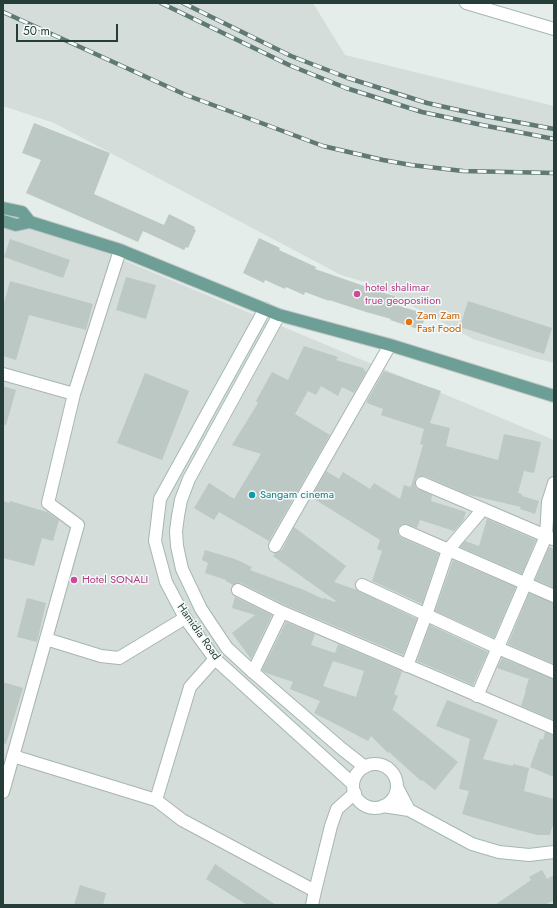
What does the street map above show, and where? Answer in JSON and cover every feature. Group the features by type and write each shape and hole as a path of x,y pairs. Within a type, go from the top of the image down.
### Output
{"main road":[{"path":"3,208 22,212 30,222"},
{"path":"3,221 16,225 30,222 120,250 279,315 390,345 554,396"}],"street":[{"path":"466,3 554,30"},
{"path":"3,792 9,762 78,525 48,503 74,394 120,250"},
{"name":"Hamidia Road","path":"265,309 160,499 155,541 166,582 185,618 215,659 354,789"},
{"name":"Hamidia Road","path":"279,315 189,479 179,509 176,531 177,546 182,569 201,609 227,648 342,749 365,767"},
{"path":"275,546 390,345"},
{"path":"3,374 74,394"},
{"path":"422,483 550,538"},
{"path":"477,696 526,584 550,538 548,502 554,483"},
{"path":"159,506 179,509"},
{"path":"408,666 448,550 483,509"},
{"path":"405,531 554,596"},
{"path":"362,585 498,648 554,672"},
{"path":"238,590 282,612 554,728"},
{"path":"253,672 282,612"},
{"path":"46,639 101,656 119,658 185,618"},
{"path":"156,800 190,687 215,659"},
{"path":"9,762 156,800 182,820 315,890"},
{"path":"397,787 395,794 387,804 374,808 368,807 358,800 354,789 355,776 369,764 376,764 388,769 393,774 397,787 409,810"},
{"path":"312,905 331,826 337,809 354,789"},
{"path":"383,806 409,810 472,844 499,852 529,854 554,852"}],"shaded area":[{"path":"3,3 313,3 345,55 554,106 554,363 473,339 378,286 341,275 54,123 3,106"},
{"path":"3,210 554,440 554,905 3,905"}],"building":[{"path":"34,123 110,153 94,194 164,225 169,214 195,227 194,229 196,230 188,248 186,247 184,250 143,231 138,242 26,193 41,160 22,153"},
{"path":"259,238 280,248 279,250 316,267 315,269 370,289 395,296 393,304 426,314 421,330 305,292 304,295 286,287 285,289 265,280 264,283 243,273"},
{"path":"10,239 70,260 63,278 4,257"},
{"path":"126,277 156,285 146,319 116,310"},
{"path":"10,281 93,304 86,330 29,315 16,360 3,356 3,306"},
{"path":"468,301 552,328 544,354 460,327"},
{"path":"304,346 338,357 336,360 363,368 366,372 354,393 342,387 338,396 321,386 316,395 308,391 295,414 330,435 269,541 219,512 214,520 194,508 209,483 234,499 261,454 232,445 258,403 256,401 272,372 288,380"},
{"path":"384,371 441,391 430,423 450,428 446,446 498,460 504,434 541,442 534,473 524,471 518,493 522,494 522,496 539,501 535,514 520,509 521,507 466,494 425,476 417,477 415,480 416,488 432,495 431,501 466,512 463,521 454,531 420,520 417,528 405,524 398,528 399,536 402,538 439,554 422,604 372,581 382,551 377,549 380,540 311,497 326,471 339,479 343,472 370,489 374,483 400,499 404,485 411,487 423,445 420,444 424,429 381,415 383,409 367,403"},
{"path":"145,373 189,391 162,460 117,443"},
{"path":"3,386 16,390 6,425 3,424"},
{"path":"3,501 9,503 10,501 47,512 59,520 53,541 42,538 34,566 3,558"},
{"path":"487,519 536,540 522,574 460,547 465,541 479,546"},
{"path":"294,527 346,566 334,582 357,590 417,619 403,655 285,605 241,583 233,585 226,580 205,573 208,563 202,560 205,550 235,559 252,567 250,570 304,590 323,599 324,598 335,602 336,601 273,556 275,553 282,550"},
{"path":"549,547 554,549 554,588 535,580"},
{"path":"453,560 516,587 494,638 435,611"},
{"path":"529,593 554,603 554,664 508,644"},
{"path":"235,597 272,615 251,659 232,633 255,615 232,608"},
{"path":"27,598 46,603 37,642 17,637"},
{"path":"286,622 315,634 311,645 335,653 338,644 402,671 394,694 398,696 392,709 458,762 435,790 422,780 421,781 389,752 388,753 371,736 368,741 314,713 320,701 290,689 293,682 266,673 262,670","holes":["333,661 364,671 356,697 323,686"]},
{"path":"430,625 488,652 473,685 417,661"},
{"path":"502,658 554,679 554,720 521,706 529,679 497,668"},
{"path":"3,682 23,688 6,744 3,743"},
{"path":"447,700 498,720 483,759 529,768 524,791 554,799 554,821 550,835 537,835 462,814 469,791 459,789 470,739 436,726"},
{"path":"545,732 554,735 554,777 530,767 540,739 543,740"},
{"path":"215,864 276,905 247,905 206,879"},
{"path":"542,870 547,879 554,875 554,900 545,905 495,905 531,880 529,877"},
{"path":"80,885 106,893 103,905 74,905"}],"railway":[{"path":"161,3 289,65 346,88 422,112 554,139"},
{"path":"183,3 291,56 348,78 427,103 554,129"},
{"path":"3,12 186,95 323,146 411,165 463,171 554,173"}],"place":[{"name":"hotel shalimar true geoposition","path":"357,294"},
{"name":"Zam Zam Fast Food","path":"409,322"},
{"name":"Sangam cinema","path":"252,495"},
{"name":"Hotel SONALI","path":"74,580"}]}
